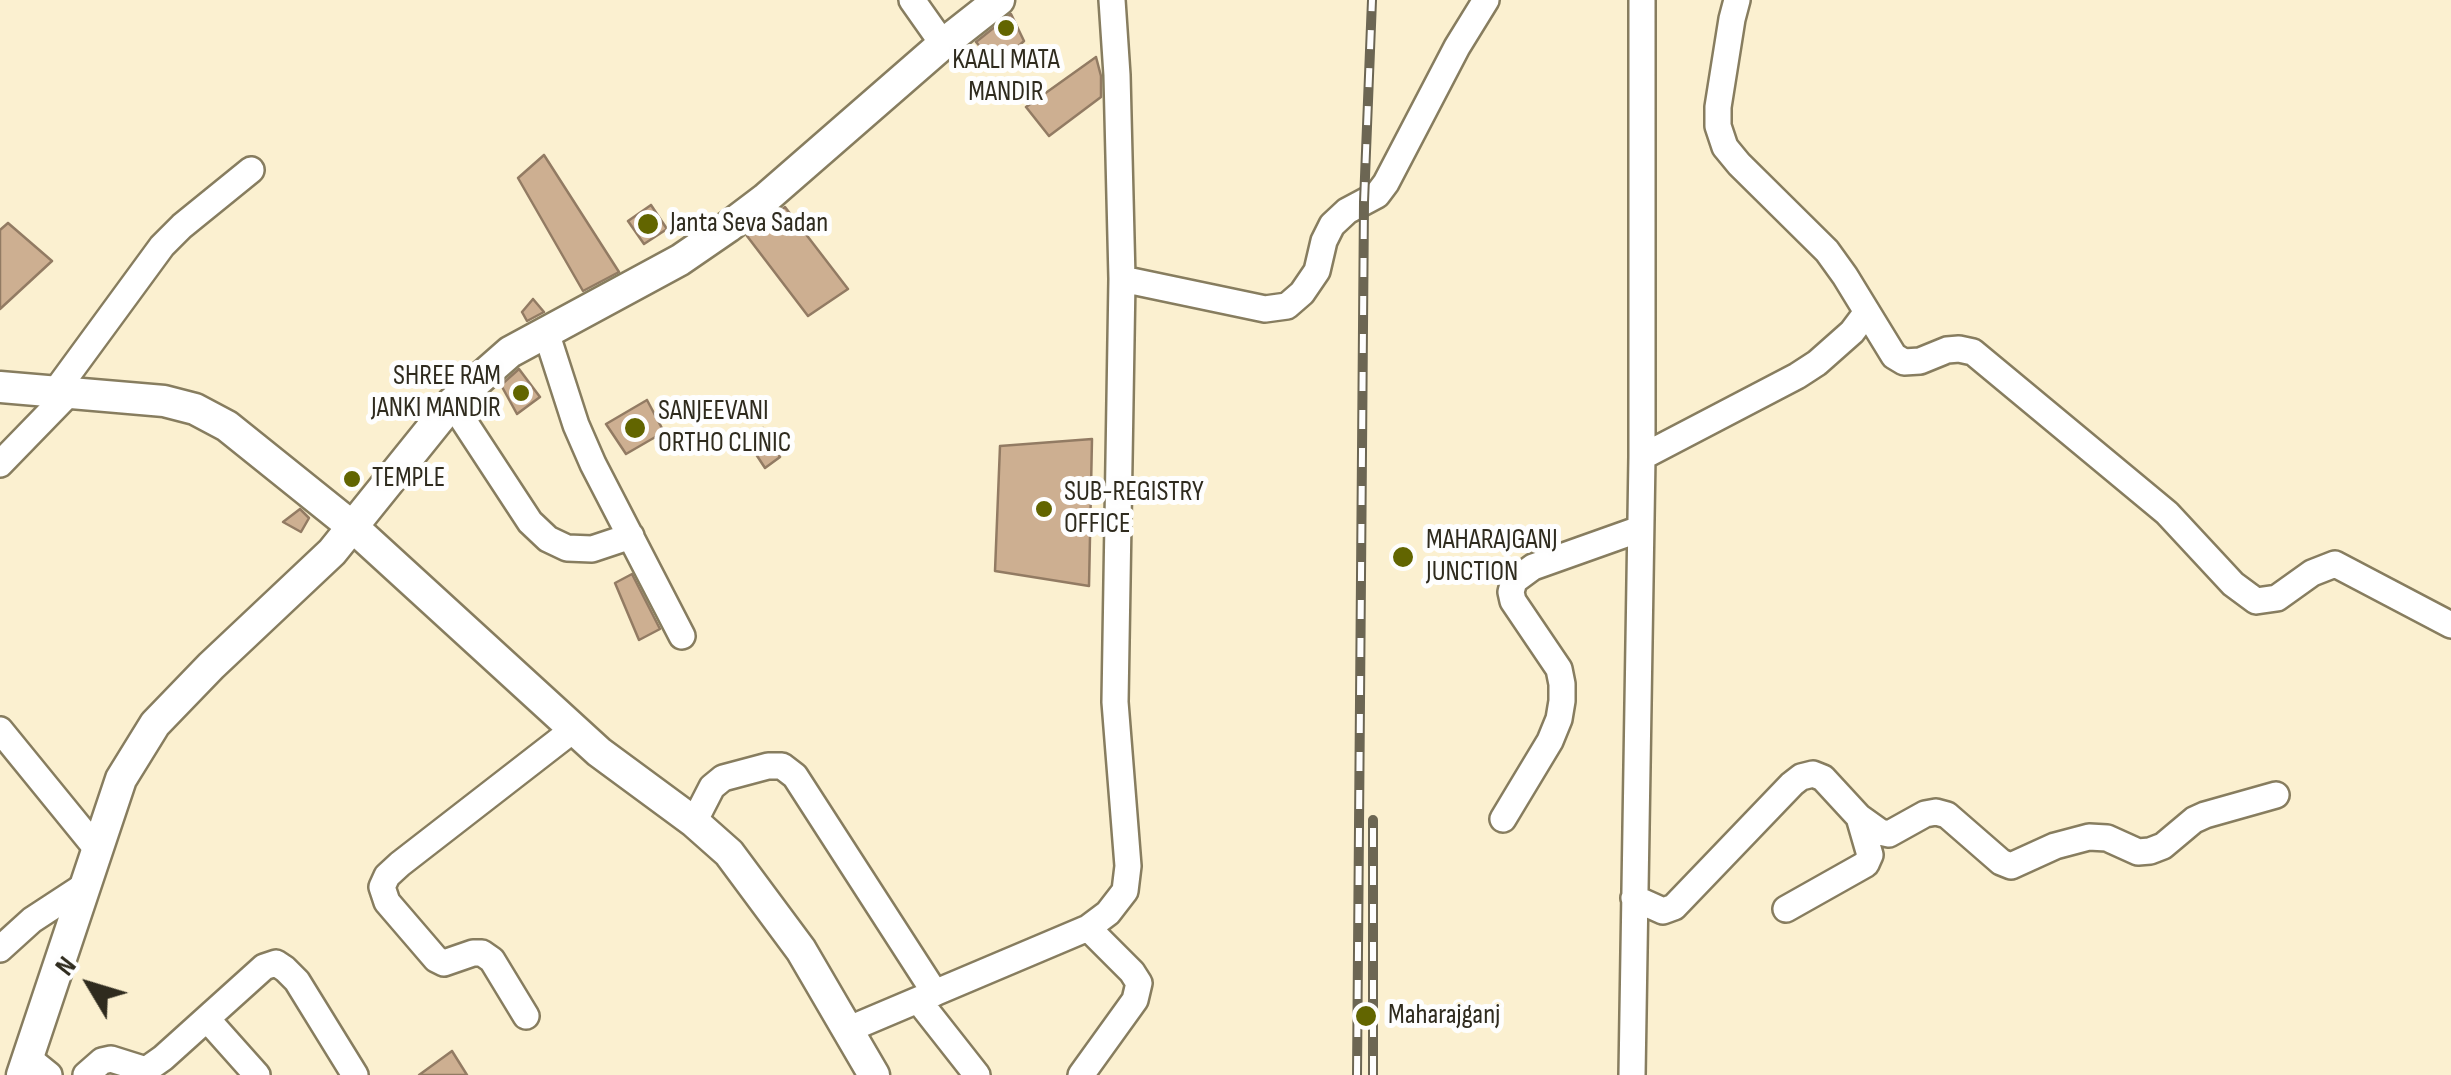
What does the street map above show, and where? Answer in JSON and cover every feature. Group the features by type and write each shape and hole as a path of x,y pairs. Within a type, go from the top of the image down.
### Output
{"street":[{"path":"912,0 944,44"},
{"path":"33,1069 84,886 121,778 155,724 210,666 332,552 452,403 510,352 680,260 728,227 999,0"},
{"path":"847,1030 1088,928 1108,913 1125,892 1128,866 1115,702 1122,279 1112,0"},
{"path":"1122,279 1265,309 1287,306 1302,293 1316,271 1332,225 1377,195 1386,182 1486,0"},
{"path":"1632,1075 1642,456 1642,0"},
{"path":"1737,0 1718,107 1718,126 1725,147 1827,251 1894,356 1904,362 1920,362 1959,348 1987,362 2168,513 2233,584 2256,601 2277,598 2312,573 2335,564 2451,626"},
{"path":"0,464 62,393 162,246 251,170"},
{"path":"1642,456 1817,363 1852,332 1867,312"},
{"path":"546,332 576,425 682,636"},
{"path":"0,388 164,401 195,409 227,426 354,528 599,752 694,822 729,854 784,924 874,1075"},
{"path":"452,403 530,522 548,539 567,548 592,548 631,536"},
{"path":"1504,819 1550,741 1562,701 1558,669 1513,601 1514,581 1533,567 1640,530"},
{"path":"0,730 96,849"},
{"path":"526,1016 492,960 482,952 444,964 387,902 382,887 400,864 574,730"},
{"path":"694,822 712,788 722,778 782,766 794,776 977,1075"},
{"path":"1634,898 1663,911 1674,907 1801,776 1813,774 1823,778 1880,832 1889,834 1936,812 1947,815 2001,862 2011,866 2055,846 2089,837 2107,838 2138,852 2150,851 2205,815 2276,795"},
{"path":"1786,909 1866,864 1870,855 1860,816"},
{"path":"0,948 32,920 84,886"},
{"path":"1081,1075 1135,1000 1139,982 1088,928"},
{"path":"86,1075 102,1061 111,1059 146,1070 264,967 276,963 297,981 355,1075"},
{"path":"207,1019 257,1075"}],"building":[{"name":"KAALI MATA MANDIR","path":"1011,14 1024,41 997,66 976,42"},
{"path":"1096,57 1101,97 1049,136 1026,107"},
{"path":"544,155 619,272 583,291 518,178"},
{"path":"651,205 667,229 644,244 628,221"},
{"path":"785,207 848,289 808,316 747,236"},
{"path":"8,223 52,261 0,309 0,230"},
{"path":"533,299 544,312 527,321 522,312"},
{"name":"SHREE RAM JANKI MANDIR","path":"519,369 540,397 517,414 501,385"},
{"name":"SANJEEVANI ORTHO CLINIC","path":"647,400 664,432 626,454 606,424"},
{"path":"763,428 780,457 765,468 746,439"},
{"name":"SUB-REGISTRY OFFICE","path":"1092,439 1089,586 995,571 1000,446"},
{"path":"300,509 309,518 301,532 283,522"},
{"path":"632,574 660,629 639,640 615,583"},
{"path":"452,1051 467,1075 419,1075"}],"railway":[{"path":"1357,1075 1364,202 1372,0"},
{"path":"1373,820 1373,1075"}],"place":[{"name":"KAALI MATA MANDIR","path":"1006,28"},
{"name":"Janta Seva Sadan","path":"648,224"},
{"name":"SHREE RAM JANKI MANDIR","path":"521,393"},
{"name":"SANJEEVANI ORTHO CLINIC","path":"635,428"},
{"name":"TEMPLE","path":"352,479"},
{"name":"SUB-REGISTRY OFFICE","path":"1044,509"},
{"name":"MAHARAJGANJ JUNCTION","path":"1403,557"},
{"name":"Maharajganj","path":"1366,1016"}]}
